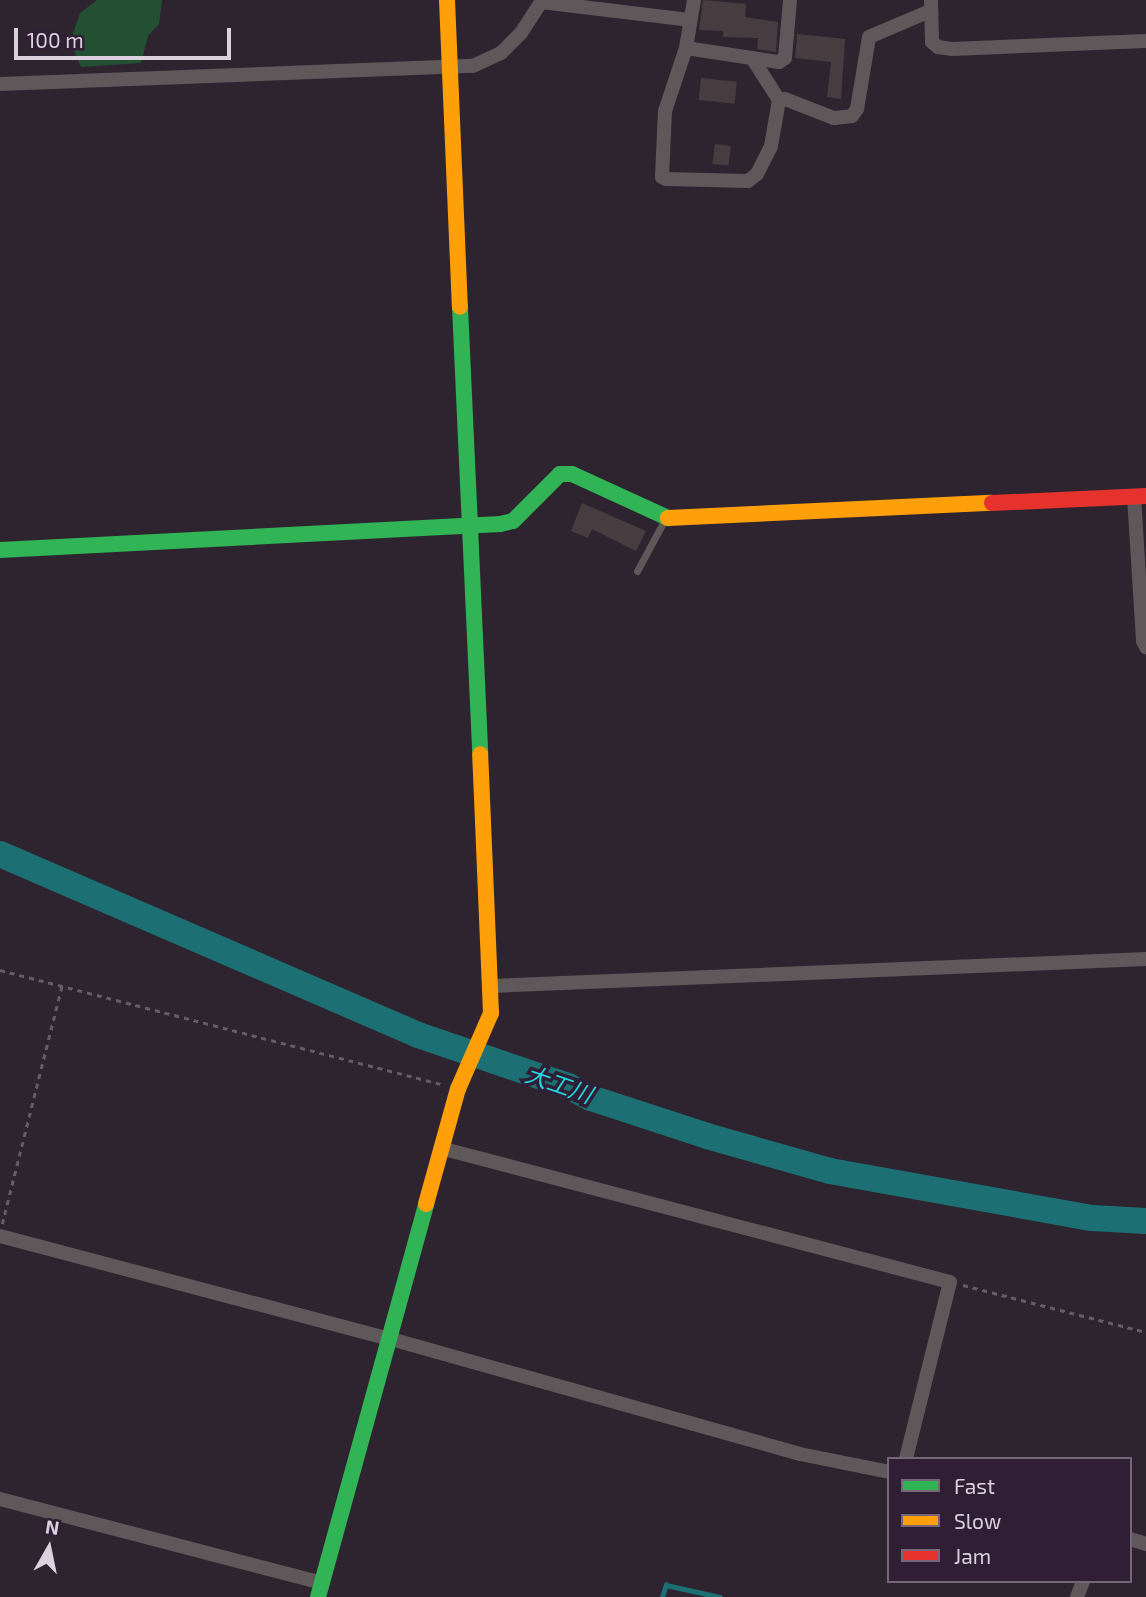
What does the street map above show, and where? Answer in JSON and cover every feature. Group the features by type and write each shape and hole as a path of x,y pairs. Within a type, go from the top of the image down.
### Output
{"street":[{"path":"0,1499 320,1590 444,1149 458,1089 491,1013 472,525 447,0"},
{"path":"694,0 686,48 665,111 662,177 748,181 757,174 771,146 779,100 751,58"},
{"path":"686,48 779,62 785,58 790,0"},
{"path":"0,84 473,66 501,53 520,33 535,3 541,2 615,5 689,20"},
{"path":"779,100 785,99 834,118 852,116 857,108 869,37 930,5 932,42 938,47 953,50 1146,41"},
{"path":"0,550 513,521 560,474 572,474 665,518 1140,497 1143,641 1146,647"},
{"path":"492,986 1146,959"},
{"path":"444,1149 950,1282 906,1457"},
{"path":"0,1234 391,1339 800,1454 887,1472"}],"lane":[{"path":"637,571 656,541 665,518"}],"path":[{"path":"0,970 458,1089"},
{"path":"0,1234 62,986"},
{"path":"950,1282 1146,1332"}],"green space":[{"path":"97,0 162,0 159,24 148,36 141,63 81,67 70,42 80,13"}],"building":[{"path":"703,0 746,4 745,17 778,22 776,52 757,49 758,38 723,37 723,31 699,30"},
{"path":"797,34 845,39 841,99 827,97 831,62 795,58"},
{"path":"701,78 737,82 735,104 699,100"},
{"path":"715,144 731,146 728,166 713,164"},
{"path":"582,503 646,531 636,551 592,529 588,538 571,531"}],"waterway":[{"name":"大工川","path":"0,854 418,1035 568,1086 591,1098 707,1136 830,1171 1092,1218 1146,1221"},
{"path":"662,1597 666,1585 720,1597"}],"traffic: fast":[{"path":"460,307 480,754"},
{"path":"0,550 500,524 513,521 560,474 572,474 668,518"},
{"path":"318,1597 426,1204"}],"traffic: slow":[{"path":"447,0 460,307"},
{"path":"668,518 992,503"},
{"path":"426,1204 458,1089 491,1013 480,754"}],"traffic: jam":[{"path":"992,503 1146,496"}]}
